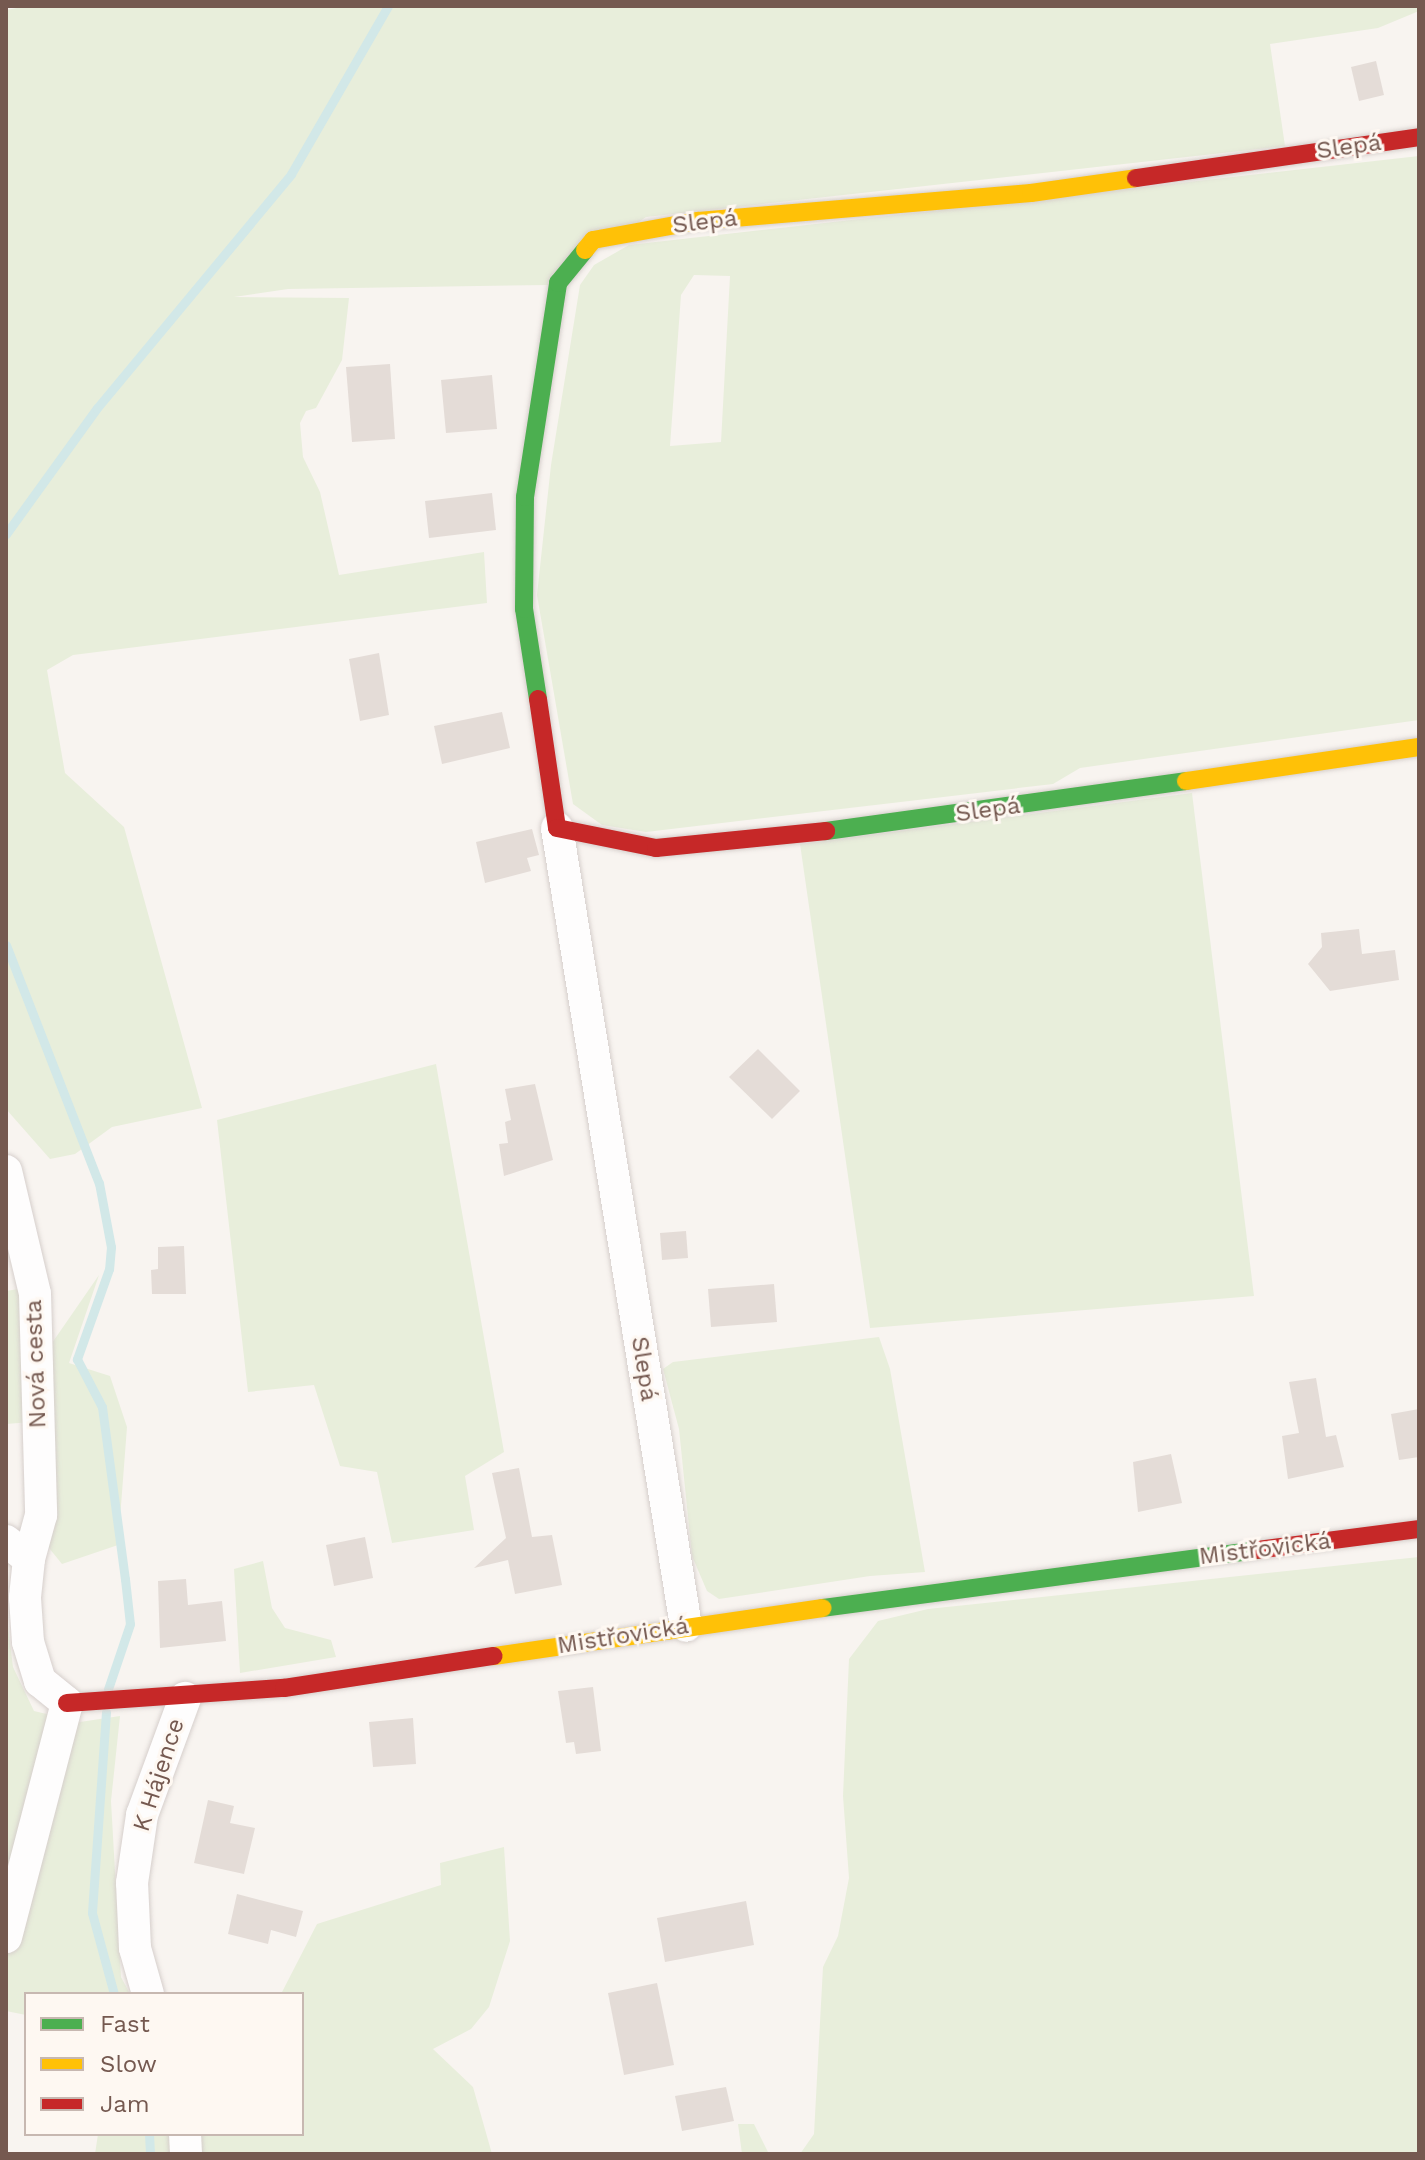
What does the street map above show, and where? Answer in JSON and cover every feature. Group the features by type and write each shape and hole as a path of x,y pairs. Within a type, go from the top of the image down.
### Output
{"street":[{"name":"Slepá","path":"686,1626 524,609 525,497 558,283 593,240 698,221 1031,193 1419,137"},
{"name":"Slepá","path":"557,828 656,848 900,823 1419,747"},
{"name":"Nová cesta","path":"6,1171 35,1294 41,1515 18,1550 28,1642 40,1681 79,1702"},
{"name":"Mistřovická","path":"79,1702 185,1698 442,1665 686,1626 1419,1529"},
{"name":"K Hájence","path":"147,1992 135,1948 132,1883 142,1815 185,1698"},
{"path":"6,1937 79,1702"}],"green space":[{"path":"28,6 1419,6 1419,11 1378,28 1270,44 1285,146 646,217 548,285 288,289 234,297 349,298 342,360 316,408 306,411 300,423 303,457 320,492 339,575 484,552 487,603 73,655 47,670 65,773 124,827 202,1108 112,1127 75,1154 50,1159 6,1109 6,10"},
{"path":"1419,156 1419,720 1080,768 1053,784 646,832 602,825 573,804 537,595 551,465 580,285 594,265 629,245","holes":["694,275 730,276 721,442 670,446 681,295"]},
{"path":"1192,793 1254,1296 870,1328 800,844"},
{"path":"436,1064 504,1452 465,1476 474,1530 392,1543 377,1472 340,1466 314,1385 248,1392 217,1120"},
{"path":"99,1275 69,1363 110,1376 127,1427 118,1545 62,1564 49,1548 52,1343"},
{"path":"25,1288 32,1422 6,1424 6,1291"},
{"path":"879,1337 890,1369 925,1572 870,1576 719,1599 707,1591 692,1556 679,1429 663,1369 673,1362"},
{"path":"1419,1557 1419,2154 800,2154 814,2134 823,1967 838,1936 849,1878 843,1796 849,1659 878,1621 928,1609"},
{"path":"263,1561 272,1608 285,1628 331,1640 336,1657 240,1673 234,1569"},
{"path":"6,1610 13,1667 34,1711 80,1722 120,1716 111,1801 121,1977 129,1992 24,1992 24,2015 6,2011"},
{"path":"504,1847 510,1941 489,2007 471,2029 433,2049 473,2087 492,2154 200,2154 200,2136 304,2136 304,1992 282,1992 317,1924 441,1885 440,1863"},
{"path":"738,2124 754,2124 769,2154 742,2154"},
{"path":"98,2136 171,2136 172,2154 95,2154"}],"building":[{"path":"1376,61 1384,95 1359,101 1351,67"},
{"path":"390,364 395,439 352,442 346,367"},
{"path":"492,375 497,429 446,433 441,380"},
{"path":"492,493 496,530 429,538 425,501"},
{"path":"379,653 389,715 360,721 349,659"},
{"path":"502,712 510,748 442,764 434,726"},
{"path":"532,829 539,855 527,858 531,871 485,883 476,842"},
{"path":"1359,929 1362,954 1395,950 1399,980 1330,991 1308,964 1322,947 1321,933"},
{"path":"758,1049 800,1091 772,1119 729,1077"},
{"path":"535,1084 553,1160 504,1176 499,1144 508,1143 505,1122 511,1120 505,1089"},
{"path":"686,1231 688,1258 662,1260 660,1233"},
{"path":"184,1246 186,1294 152,1294 151,1270 158,1269 158,1247"},
{"path":"774,1284 777,1322 711,1327 708,1289"},
{"path":"1316,1378 1326,1437 1336,1435 1344,1467 1288,1479 1282,1436 1299,1433 1289,1382"},
{"path":"1419,1409 1419,1457 1399,1460 1391,1414"},
{"path":"1171,1454 1182,1503 1138,1512 1133,1462"},
{"path":"519,1468 532,1537 552,1535 562,1585 515,1594 508,1560 474,1568 506,1538 492,1473"},
{"path":"365,1537 373,1578 334,1586 326,1545"},
{"path":"186,1579 188,1605 222,1601 226,1641 160,1648 158,1581"},
{"path":"593,1687 601,1751 576,1754 574,1742 566,1743 558,1691"},
{"path":"413,1718 416,1764 373,1767 369,1722"},
{"path":"208,1800 234,1806 230,1823 255,1828 244,1874 194,1863"},
{"path":"237,1894 303,1911 296,1937 271,1930 268,1944 228,1934"},
{"path":"746,1901 754,1945 665,1962 657,1918"},
{"path":"657,1983 674,2065 624,2075 608,1993"},
{"path":"726,2087 734,2121 682,2131 675,2096"}],"waterway":[{"path":"6,534 97,408 291,174 388,6"},
{"path":"6,945 99,1183 111,1247 109,1269 77,1359 102,1407 130,1624 108,1689"},
{"path":"106,1712 92,1913 113,1992"},
{"path":"149,2136 150,2154"}],"traffic: fast":[{"path":"538,699 524,609 525,497 558,283 585,250"},
{"path":"826,831 1186,781"},
{"path":"823,1608 1257,1550"}],"traffic: slow":[{"path":"585,250 593,240 698,221 1031,193 1136,178"},
{"path":"1186,781 1419,747"},
{"path":"494,1656 823,1608"}],"traffic: jam":[{"path":"1136,178 1419,137"},
{"path":"538,699 557,828 656,848 826,831"},
{"path":"1257,1550 1419,1529"},
{"path":"67,1703 284,1688 494,1656"}]}
